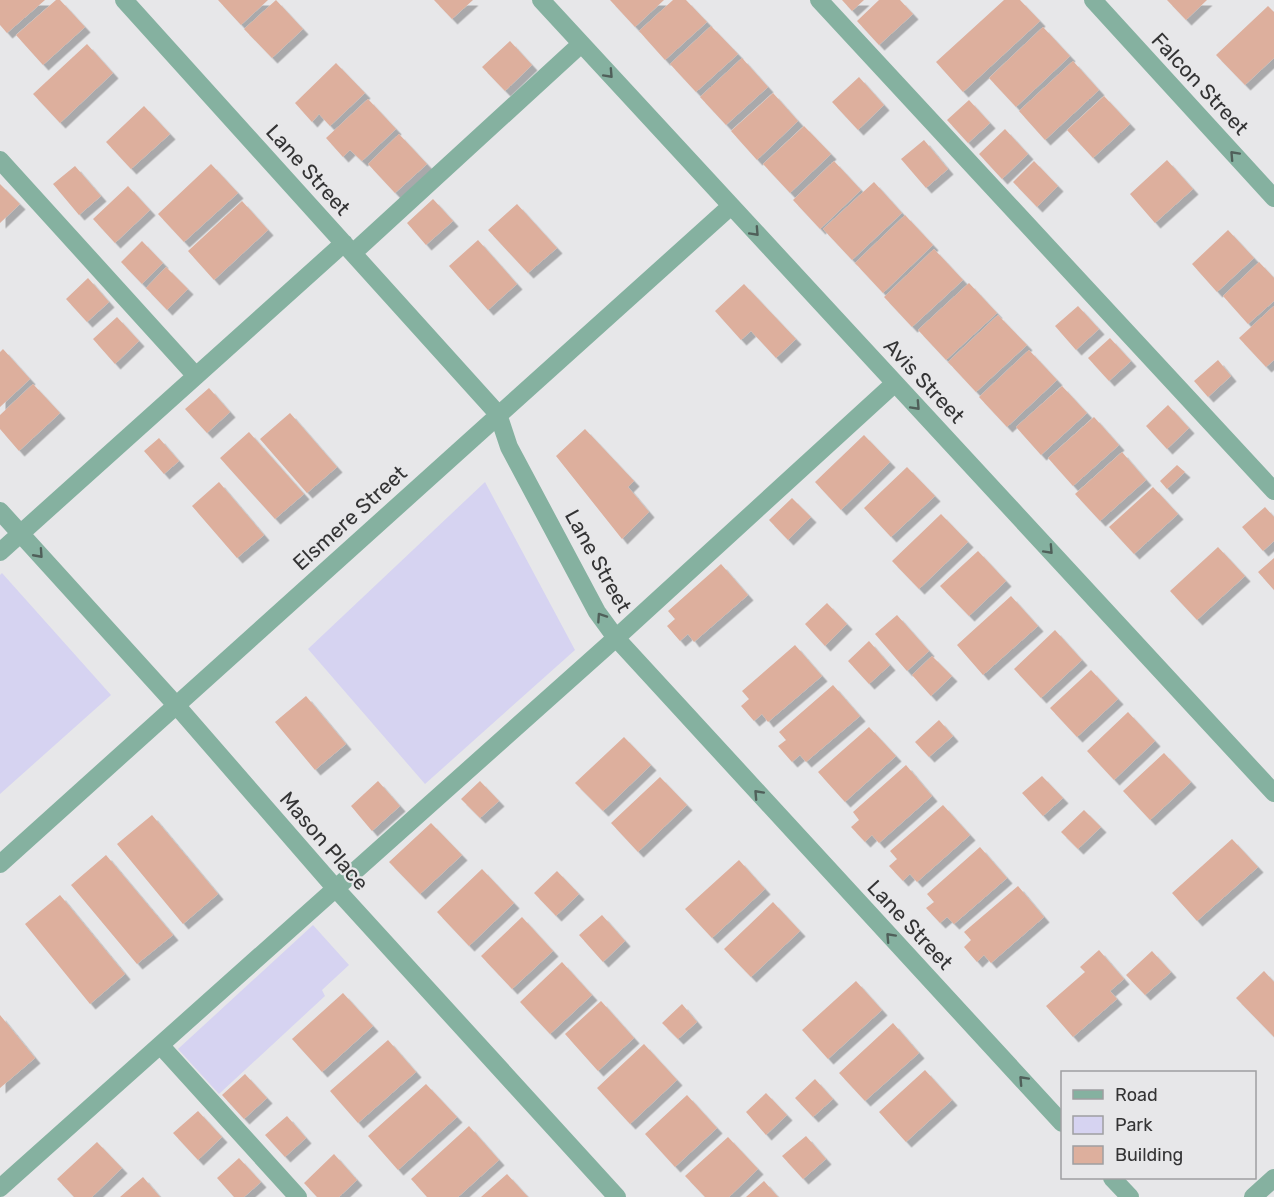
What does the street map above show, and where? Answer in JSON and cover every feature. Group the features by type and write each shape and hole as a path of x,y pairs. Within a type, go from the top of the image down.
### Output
{"street":[{"name":"Lane Street","path":"124,0 498,414 509,447 597,612 616,638 1061,1123"},
{"name":"Avis Street","path":"541,0 1274,793"},
{"path":"819,0 1274,490"},
{"name":"Falcon Street","path":"1093,0 1274,198"},
{"path":"0,552 196,376 349,248 581,44"},
{"path":"0,160 196,376"},
{"name":"Elsmere Street","path":"0,864 731,206"},
{"path":"0,1188 337,890 895,383"},
{"name":"Mason Place","path":"0,511 176,705 337,890 617,1197"},
{"path":"161,1046 298,1197"},
{"path":"1253,1197 1274,1178"},
{"path":"1113,1179 1130,1197"}],"green space":[{"path":"485,482 575,650 425,784 308,649"},
{"path":"2,573 111,695 0,794 0,575"},
{"path":"313,925 349,965 322,990 325,996 219,1094 178,1049"}],"building":[{"path":"0,0 45,0 7,33 0,25"},
{"path":"56,0 60,0 85,27 43,65 16,35"},
{"path":"218,0 268,0 241,25"},
{"path":"276,0 303,29 272,58 244,29"},
{"path":"434,0 473,0 452,19"},
{"path":"610,0 664,0 635,27"},
{"path":"673,0 686,0 707,22 665,60 639,31"},
{"path":"842,0 864,0 852,11"},
{"path":"879,0 900,0 913,14 879,45 857,21"},
{"path":"1004,0 1020,0 1040,21 963,92 936,62"},
{"path":"1167,0 1207,0 1186,20"},
{"path":"1268,6 1274,12 1274,58 1245,85 1216,55"},
{"path":"711,26 738,54 696,92 670,64"},
{"path":"1043,27 1070,56 1016,107 989,78"},
{"path":"510,41 532,65 505,91 482,67"},
{"path":"87,44 113,73 60,123 33,94"},
{"path":"742,58 768,87 726,125 700,97"},
{"path":"1073,61 1099,90 1045,140 1019,111"},
{"path":"336,63 365,93 330,126 319,114 312,122 295,103"},
{"path":"859,77 884,105 858,130 832,102"},
{"path":"773,93 798,121 757,160 731,131"},
{"path":"1104,96 1130,124 1093,158 1067,130"},
{"path":"368,99 396,129 362,161 350,150 343,157 326,138"},
{"path":"969,100 990,123 968,143 947,120"},
{"path":"144,106 170,134 131,169 106,142"},
{"path":"804,126 831,154 790,193 763,164"},
{"path":"1005,129 1028,154 1002,179 979,154"},
{"path":"399,134 427,164 395,193 368,164"},
{"path":"924,140 948,169 926,188 901,159"},
{"path":"1167,160 1193,189 1155,223 1130,194"},
{"path":"834,161 861,190 820,229 793,200"},
{"path":"1034,161 1058,186 1037,207 1013,182"},
{"path":"211,164 238,193 184,242 158,214"},
{"path":"75,166 101,196 79,215 53,184"},
{"path":"874,182 902,213 852,260 823,229"},
{"path":"0,184 20,204 0,223"},
{"path":"128,186 150,210 115,243 93,219"},
{"path":"433,199 453,221 426,245 407,223"},
{"path":"242,201 268,230 214,280 188,251"},
{"path":"517,204 557,248 528,273 488,230"},
{"path":"905,215 933,245 883,293 855,263"},
{"path":"1228,230 1254,258 1217,292 1192,264"},
{"path":"478,240 517,284 488,310 449,266"},
{"path":"142,241 163,263 142,284 121,262"},
{"path":"934,249 963,280 912,327 884,297"},
{"path":"1259,262 1274,278 1274,301 1248,324 1223,296"},
{"path":"166,267 188,289 167,310 146,288"},
{"path":"88,278 109,302 87,322 66,299"},
{"path":"969,283 997,313 946,360 918,330"},
{"path":"744,284 796,339 776,358 751,331 741,340 715,311"},
{"path":"1078,306 1099,329 1076,350 1055,326"},
{"path":"1274,306 1274,360 1266,367 1239,338"},
{"path":"998,315 1027,345 976,392 948,362"},
{"path":"117,317 139,341 115,364 93,339"},
{"path":"1110,338 1131,361 1109,381 1088,358"},
{"path":"3,349 30,379 0,407 0,352"},
{"path":"1029,350 1057,380 1007,427 979,397"},
{"path":"1218,360 1231,376 1208,397 1194,381"},
{"path":"33,384 60,413 19,451 0,429 0,415"},
{"path":"1062,386 1087,413 1041,455 1016,427"},
{"path":"209,388 230,412 207,433 185,409"},
{"path":"1168,405 1189,428 1167,449 1146,426"},
{"path":"290,413 337,467 307,493 260,439"},
{"path":"1094,417 1119,445 1073,486 1048,458"},
{"path":"585,429 634,481 628,487 649,512 622,539 556,456"},
{"path":"249,432 304,494 275,519 220,458"},
{"path":"864,435 890,462 841,510 815,482"},
{"path":"159,438 179,461 164,474 144,451"},
{"path":"1122,452 1146,480 1100,521 1075,494"},
{"path":"1177,465 1185,472 1167,489 1160,481"},
{"path":"907,467 935,496 891,537 864,508"},
{"path":"219,482 264,535 237,558 192,506"},
{"path":"1153,487 1178,514 1134,554 1109,527"},
{"path":"792,498 811,517 788,540 769,520"},
{"path":"1265,507 1274,517 1274,541 1263,551 1242,527"},
{"path":"941,514 968,542 919,589 892,561"},
{"path":"1218,547 1245,576 1197,620 1170,591"},
{"path":"978,551 1006,581 969,616 940,586"},
{"path":"1274,558 1274,590 1258,572"},
{"path":"721,564 748,595 694,642 688,634 680,641 667,626 675,619 668,611"},
{"path":"1011,596 1038,626 983,675 957,645"},
{"path":"827,603 847,624 825,646 805,624"},
{"path":"897,615 929,651 907,671 875,634"},
{"path":"1055,630 1082,660 1041,698 1014,669"},
{"path":"869,641 890,665 869,684 848,661"},
{"path":"795,645 822,676 768,722 762,714 754,721 741,706 749,699 742,691"},
{"path":"932,656 952,676 931,696 912,675"},
{"path":"1091,670 1118,699 1077,737 1050,708"},
{"path":"833,685 860,716 806,762 800,755 792,762 778,746 786,740 779,732"},
{"path":"306,696 346,744 315,770 275,722"},
{"path":"1128,712 1155,741 1114,780 1087,751"},
{"path":"939,720 953,736 929,757 915,742"},
{"path":"869,727 896,756 845,802 818,772"},
{"path":"624,737 651,765 603,811 575,783"},
{"path":"1164,753 1191,782 1150,820 1123,791"},
{"path":"906,765 932,796 879,843 872,835 865,842 851,827 859,820 853,812"},
{"path":"1042,776 1063,798 1043,816 1022,793"},
{"path":"660,777 687,805 638,852 611,823"},
{"path":"378,781 400,806 372,831 351,806"},
{"path":"480,781 499,801 480,818 461,799"},
{"path":"943,805 970,835 917,882 910,874 903,881 889,866 897,859 890,851"},
{"path":"1084,810 1101,827 1078,849 1061,832"},
{"path":"152,815 218,894 183,924 117,844"},
{"path":"431,823 462,855 420,894 389,862"},
{"path":"1232,839 1258,867 1197,921 1172,893"},
{"path":"980,847 1007,878 954,924 947,917 940,923 926,908 934,902 927,894"},
{"path":"106,855 173,935 137,964 71,885"},
{"path":"739,860 765,889 712,938 685,909"},
{"path":"482,869 514,903 469,946 437,912"},
{"path":"557,871 579,894 556,916 534,893"},
{"path":"1018,886 1044,917 991,963 984,955 977,962 964,947 971,940 964,932"},
{"path":"60,895 125,974 90,1004 25,924"},
{"path":"773,902 800,931 751,977 724,949"},
{"path":"602,915 625,941 603,962 579,935"},
{"path":"522,917 553,951 512,989 481,956"},
{"path":"1099,950 1124,979 1110,991 1117,999 1073,1037 1046,1006 1085,972 1080,967"},
{"path":"1152,951 1171,972 1145,995 1126,975"},
{"path":"562,962 592,995 550,1034 520,1002"},
{"path":"1264,971 1274,982 1274,1037 1236,998"},
{"path":"856,981 882,1010 828,1059 802,1030"},
{"path":"343,993 373,1026 322,1072 292,1039"},
{"path":"601,1001 634,1038 598,1071 565,1034"},
{"path":"682,1004 697,1022 678,1039 662,1023"},
{"path":"0,1015 35,1058 0,1088"},
{"path":"893,1023 919,1053 865,1101 839,1073"},
{"path":"388,1040 416,1072 358,1123 330,1091"},
{"path":"644,1044 677,1080 630,1124 597,1088"},
{"path":"925,1070 952,1100 906,1142 879,1112"},
{"path":"245,1074 267,1098 244,1119 222,1095"},
{"path":"815,1079 833,1099 813,1117 795,1098"},
{"path":"426,1084 457,1117 398,1170 368,1136"},
{"path":"766,1093 787,1115 766,1135 746,1112"},
{"path":"687,1095 717,1128 675,1167 645,1134"},
{"path":"198,1111 222,1137 198,1160 173,1133"},
{"path":"287,1116 306,1138 285,1157 265,1135"},
{"path":"469,1126 499,1160 458,1197 427,1197 411,1179"},
{"path":"806,1136 826,1159 803,1179 782,1156"},
{"path":"728,1137 758,1169 729,1197 705,1197 685,1176"},
{"path":"97,1142 122,1168 92,1197 74,1197 57,1179"},
{"path":"334,1154 357,1180 339,1197 317,1197 304,1183"},
{"path":"239,1158 261,1182 244,1197 234,1197 217,1178"},
{"path":"507,1174 528,1197 481,1197"},
{"path":"143,1177 160,1197 120,1197"},
{"path":"764,1181 778,1197 746,1197"}]}
